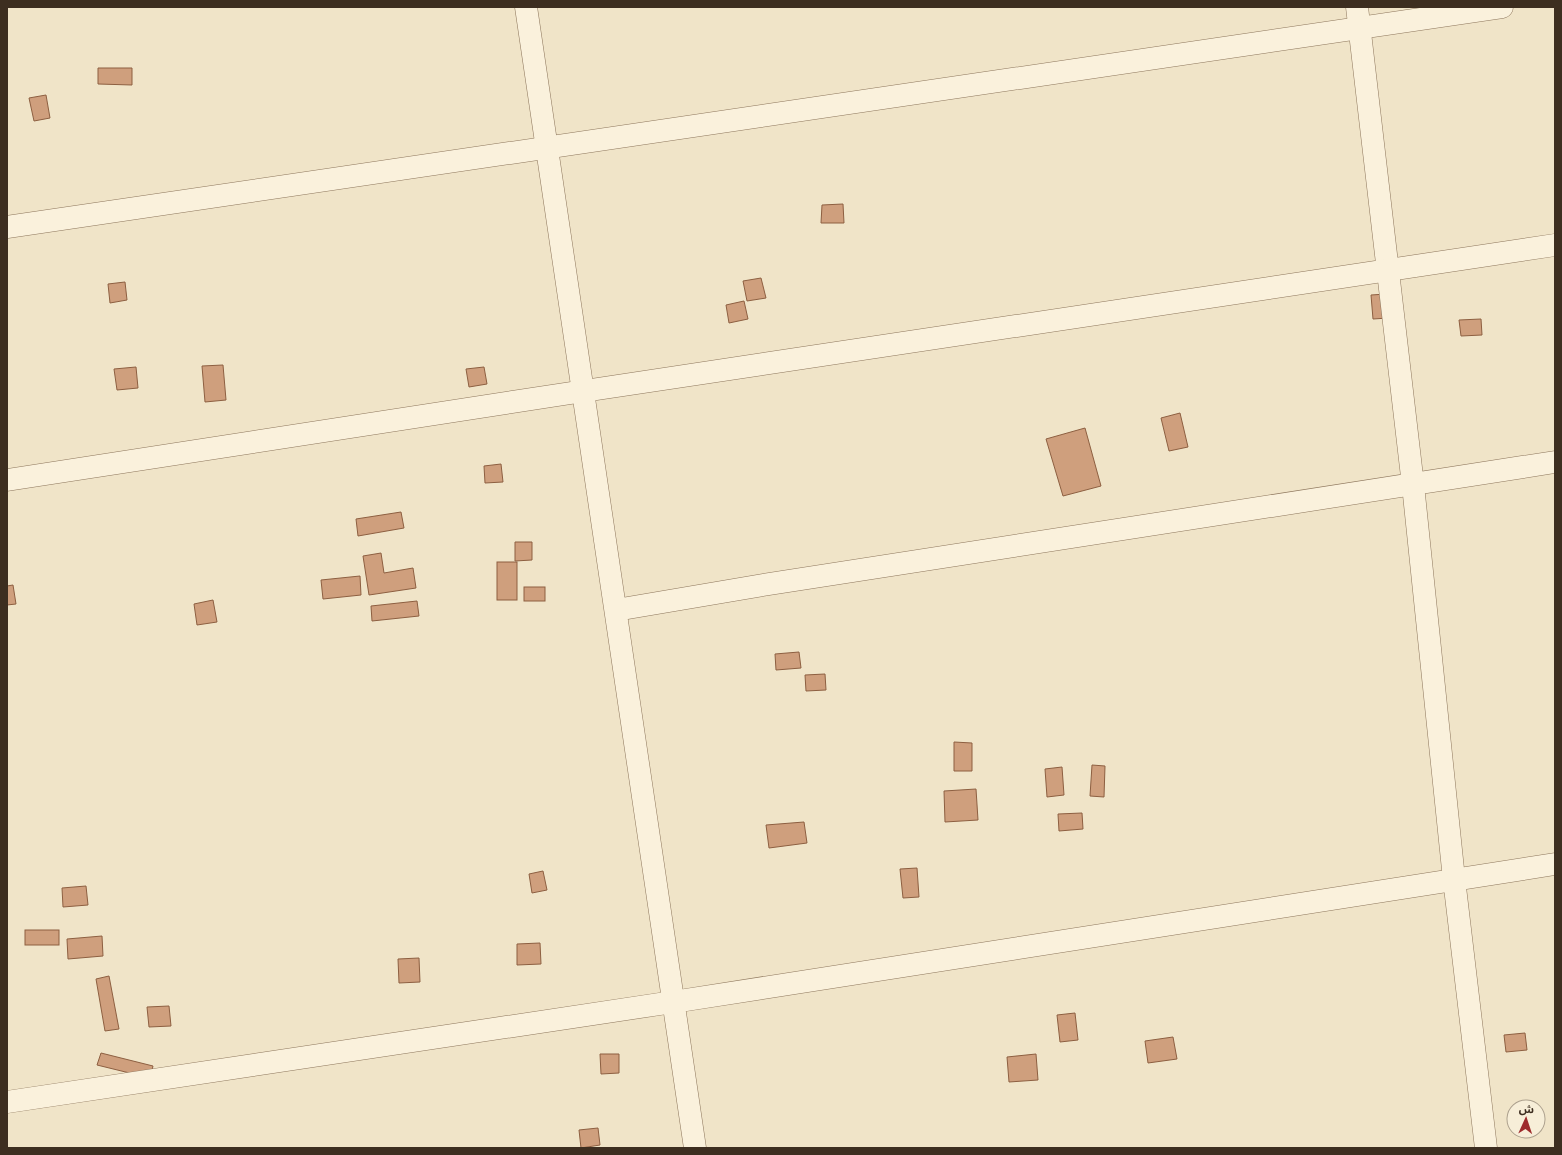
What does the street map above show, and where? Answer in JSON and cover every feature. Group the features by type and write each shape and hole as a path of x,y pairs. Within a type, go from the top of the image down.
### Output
{"street":[{"path":"526,7 548,146 695,1148"},
{"path":"1356,7 1360,28 1387,271 1413,484 1454,879 1486,1148"},
{"path":"7,227 548,146 1502,7"},
{"path":"7,480 584,391 1555,245"},
{"path":"616,610 771,584 1555,462"},
{"path":"7,1102 673,1002 1555,864"}],"building":[{"path":"98,68 132,68 132,85 98,84"},
{"path":"46,95 50,118 34,121 29,98"},
{"path":"843,204 844,223 821,223 822,205"},
{"path":"761,278 766,298 747,301 743,281"},
{"path":"125,282 127,300 110,303 108,284"},
{"path":"1386,294 1388,318 1373,319 1371,295"},
{"path":"744,301 748,319 729,323 726,305"},
{"path":"1481,319 1482,335 1461,336 1459,320"},
{"path":"223,365 226,400 205,402 202,366"},
{"path":"136,367 138,388 117,390 114,369"},
{"path":"484,367 487,384 469,387 466,369"},
{"path":"1180,413 1188,447 1169,451 1161,418"},
{"path":"1085,428 1101,486 1063,496 1046,439"},
{"path":"501,464 503,482 485,483 484,466"},
{"path":"401,512 404,528 358,536 356,519"},
{"path":"515,542 532,542 532,560 515,561"},
{"path":"381,553 384,573 413,568 416,588 369,595 363,556"},
{"path":"497,562 517,562 517,600 497,600"},
{"path":"360,576 361,595 323,599 321,580"},
{"path":"13,585 16,604 7,605 7,586"},
{"path":"524,587 545,587 545,601 524,601"},
{"path":"213,600 217,622 197,625 194,604"},
{"path":"417,601 419,616 372,621 371,606"},
{"path":"799,652 801,668 776,670 775,654"},
{"path":"825,674 826,690 806,691 805,675"},
{"path":"954,742 972,743 972,771 954,771"},
{"path":"1092,765 1105,766 1104,797 1090,796"},
{"path":"1062,767 1064,795 1047,797 1045,769"},
{"path":"976,789 978,820 945,822 944,791"},
{"path":"1082,813 1083,829 1059,831 1058,814"},
{"path":"804,822 807,843 769,848 766,825"},
{"path":"917,868 919,897 903,898 900,869"},
{"path":"543,871 547,890 532,893 529,874"},
{"path":"86,886 88,905 63,907 62,888"},
{"path":"25,930 59,930 59,945 25,945"},
{"path":"102,936 103,956 68,959 67,939"},
{"path":"540,943 541,964 517,965 517,944"},
{"path":"419,958 420,982 399,983 398,959"},
{"path":"109,976 119,1029 105,1031 96,979"},
{"path":"169,1006 171,1026 149,1027 147,1007"},
{"path":"1075,1013 1078,1040 1060,1042 1057,1015"},
{"path":"1525,1033 1527,1050 1506,1052 1504,1035"},
{"path":"1173,1037 1177,1059 1148,1063 1145,1041"},
{"path":"101,1053 153,1066 150,1078 97,1065"},
{"path":"600,1054 619,1054 619,1073 601,1074"},
{"path":"1036,1054 1038,1080 1009,1082 1007,1057"},
{"path":"598,1128 600,1145 581,1148 579,1130"}]}
